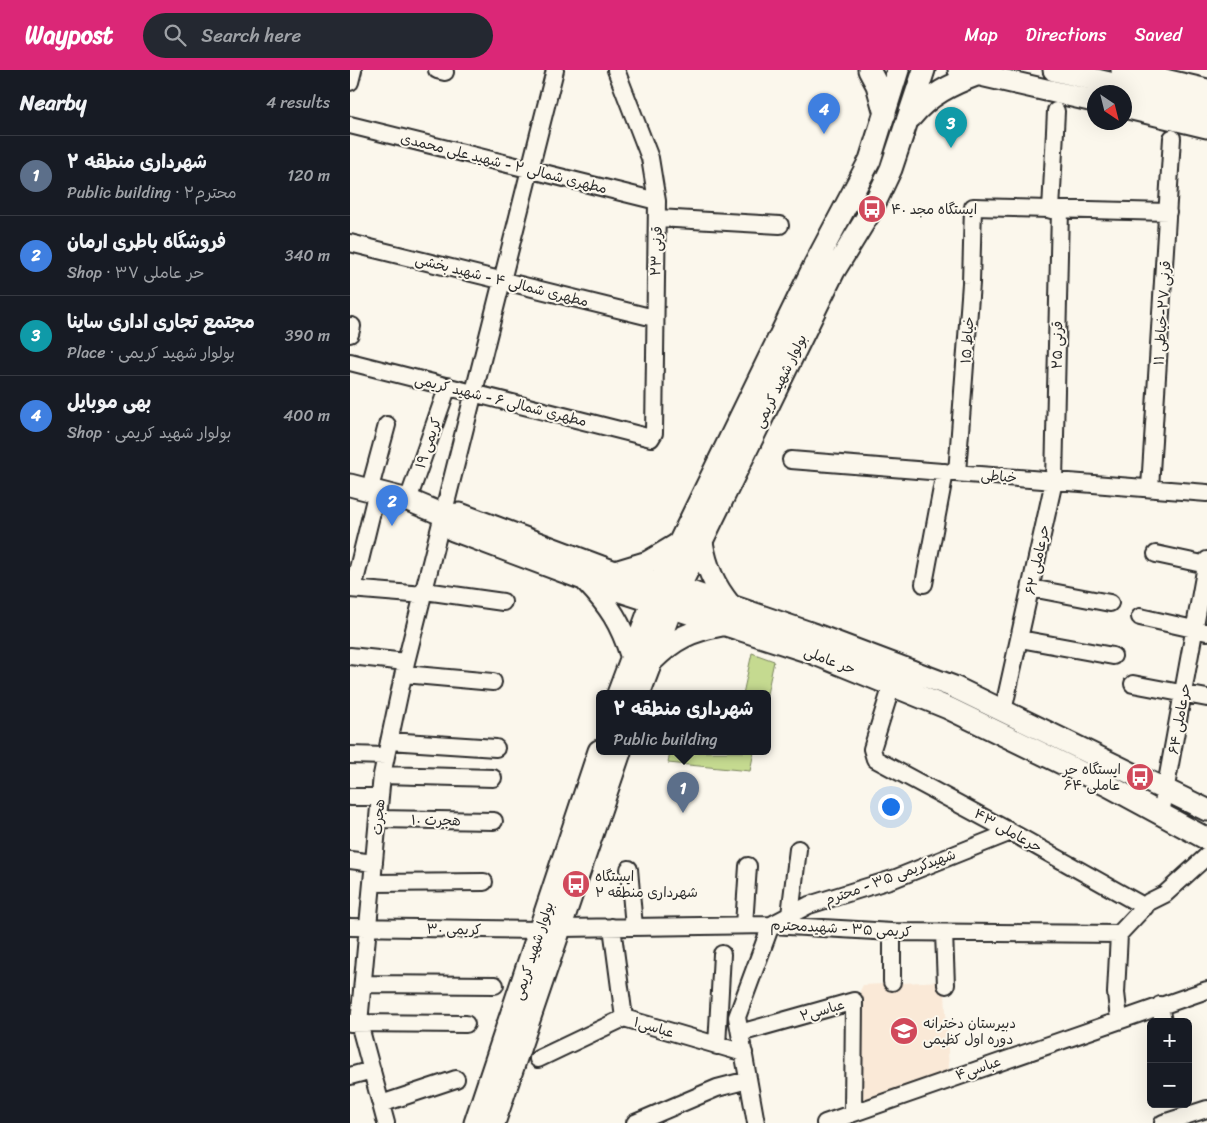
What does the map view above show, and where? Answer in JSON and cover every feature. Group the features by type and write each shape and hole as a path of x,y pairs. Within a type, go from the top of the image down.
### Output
{"main road":[{"path":"869,70 876,85 885,115"},
{"name":"بولوار شهید کریمی","path":"621,690 640,660 665,595 678,544 815,264 870,160 898,70"},
{"name":"بولوار شهید کریمی","path":"665,595 702,542 834,271 872,208 891,169 924,70"},
{"path":"1054,70 1175,90 1207,90"},
{"path":"1122,70 1175,90 1207,106"},
{"path":"908,122 920,106 969,72 1087,99"},
{"path":"1132,109 1207,127"},
{"name":"حر عاملی","path":"366,488 408,500 444,515 460,514 615,572 665,595 727,615 816,635 954,687 1207,810"},
{"name":"حر عاملی","path":"444,515 453,530 586,580 665,595"},
{"path":"586,580 610,608 640,660 727,615 706,563 702,542"},
{"path":"615,572 648,562 678,544"},
{"name":"حر عاملی","path":"727,615 975,721 1110,786 1207,839"},
{"name":"بولوار شهید کریمی","path":"639,690 640,660"},
{"name":"بولوار شهید کریمی","path":"494,1123 495,1095 540,930 598,755"},
{"name":"بولوار شهید کریمی","path":"475,1123 495,1095 562,928 619,755"}],"street":[{"path":"350,82 353,70"},
{"name":"هجرت","path":"386,1123 372,1070 354,1023 363,984 382,775 405,668 555,70"},
{"name":"قرنی ۲۳","path":"616,70 650,158 658,201 654,318 654,433 651,438"},
{"name":"قرنی ۲۵","path":"1054,480 1056,111"},
{"name":"مطهری شمالی ۲ - شهید علی محمدی","path":"350,125 658,201"},
{"name":"قرنی ۲۷-خیاطی ۱۱","path":"1150,488 1172,138"},
{"name":"خیاط ۱۵","path":"924,584 951,472 971,283 973,207 1056,210"},
{"path":"1056,210 1168,212"},
{"path":"658,218 780,225"},
{"name":"مطهری شمالی ۴ - شهید بخشی","path":"350,243 654,318"},
{"name":"مطهری شمالی ۶ - شهید کریمی","path":"350,362 651,438"},
{"name":"کریمی ۱۹","path":"408,500 448,386"},
{"path":"387,425 366,488 351,589 424,593 503,602"},
{"name":"خیاطی","path":"791,460 1207,492"},
{"name":"حرعاملی ۶۲","path":"1003,711 1054,480"},
{"path":"1156,554 1207,563"},
{"name":"حرعاملی ۶۴","path":"1161,814 1183,694 1201,630 1207,563"},
{"path":"1031,588 1110,603"},
{"path":"1140,617 1201,630"},
{"path":"1020,639 1113,656"},
{"path":"350,656 405,668 494,682"},
{"path":"1134,684 1207,698"},
{"name":"حرعاملی ۴۳","path":"892,685 872,749 872,755 875,759 1011,832 1144,907"},
{"path":"350,755 388,748 496,748"},
{"path":"382,775 493,778"},
{"path":"350,797 380,797"},
{"name":"هجرت ۱۰","path":"378,819 494,821"},
{"name":"شهیدکریمی ۳۵ - محترم","path":"770,925 809,905 896,878 1011,832"},
{"path":"790,915 798,849"},
{"path":"1118,1019 1116,993 1120,934 1144,907 1165,894 1207,856"},
{"path":"350,860 374,863"},
{"path":"744,925 748,866"},
{"path":"629,869 634,926"},
{"path":"373,883 484,882"},
{"path":"756,1123 739,1025 770,925"},
{"name":"کریمی ۳۵ - شهیدمحترم","path":"562,928 770,925 892,932 1120,934"},
{"name":"کریمی ۳۰","path":"350,927 540,930"},
{"name":"عباسی۱","path":"612,927 624,1018 744,1053"},
{"path":"892,932 892,982"},
{"path":"944,932 946,985"},
{"path":"717,1046 722,954"},
{"path":"363,984 495,985"},
{"name":"عباسی۴","path":"825,1123 1118,1019 1207,990"},
{"name":"عباسی۲","path":"739,1025 854,1001 853,1112"},
{"path":"1160,1005 1163,1018"},
{"path":"538,1058 624,1018"},
{"path":"354,1023 466,1024"},
{"path":"350,1076 372,1070"},
{"path":"381,1104 456,1079"},
{"path":"636,1123 718,1088 748,1080"},
{"path":"1163,1123 1179,1111 1207,1109"}],"shaded area":[{"name":"دبیرستان دخترانه دوره اول کظیمی","path":"942,981 945,993 949,1070 860,1103 860,991 863,985"}],"green space":[{"path":"752,653 774,661 768,690 744,690"},
{"path":"669,755 753,755 750,771 668,763"}],"place":[{"name":"بهی موبایل","path":"824,134"},
{"name":"مجتمع تجاری اداری ساینا","path":"951,148"},
{"name":"ایستگاه مجد ۴۰","path":"872,209"},
{"name":"فروشگاه باطری ارمان","path":"392,526"},
{"name":"ایستگاه حر عاملی ۶۴","path":"1140,777"},
{"name":"شهرداری منطقه ۲","path":"683,813"},
{"name":"ایستگاه شهرداری منطقه ۲","path":"576,884"},
{"name":"دبیرستان دخترانه دوره اول کظیمی","path":"904,1031"}]}
